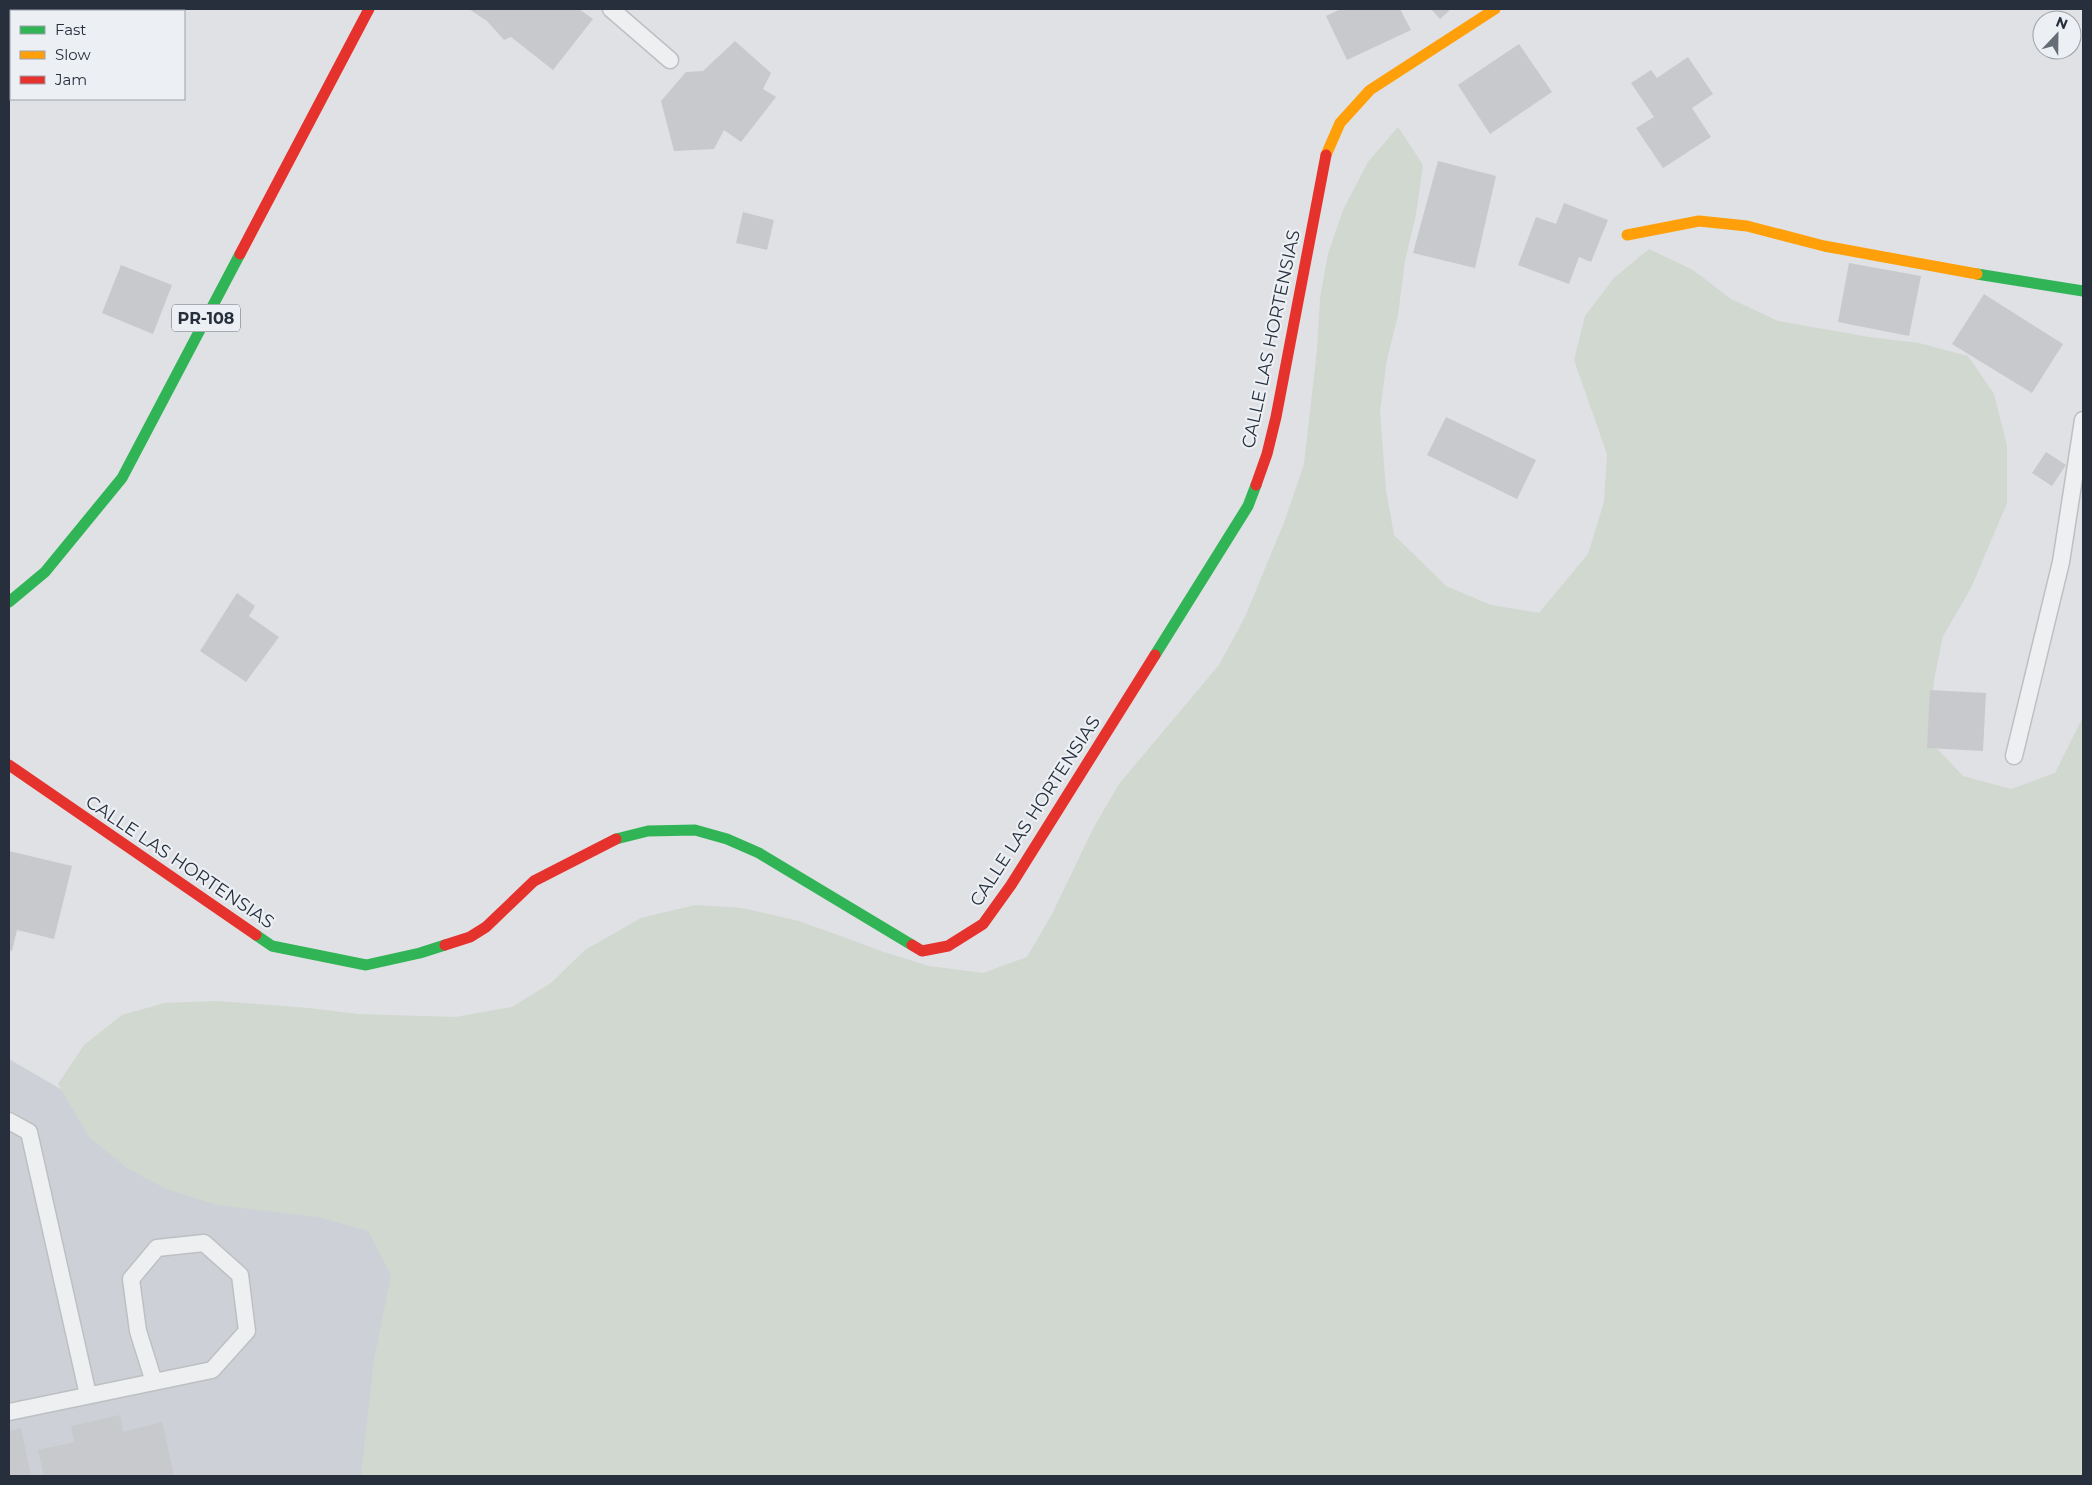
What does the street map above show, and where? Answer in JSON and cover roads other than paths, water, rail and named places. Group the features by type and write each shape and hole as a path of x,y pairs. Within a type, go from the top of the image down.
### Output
{"street":[{"name":"PR-108","path":"9,602 45,572 122,478 369,9"},
{"name":"CALLE LAS HORTENSIAS","path":"9,766 272,946 366,965 420,953 470,937 486,927 534,881 614,839 648,831 695,830 727,839 758,853 922,951 948,946 983,924 1011,885 1248,506 1267,454 1276,418 1327,150 1340,123 1370,90 1495,9"},
{"path":"1626,235 1699,221 1747,226 1824,246 1996,277 2083,290"}],"lane":[{"path":"611,9 670,60"},
{"path":"2014,756 2061,562 2083,420"},
{"path":"9,1121 29,1132 88,1395"},
{"path":"9,1412 88,1395 212,1370 247,1331 240,1275 204,1243 157,1248 132,1280 138,1331 154,1382"}]}
